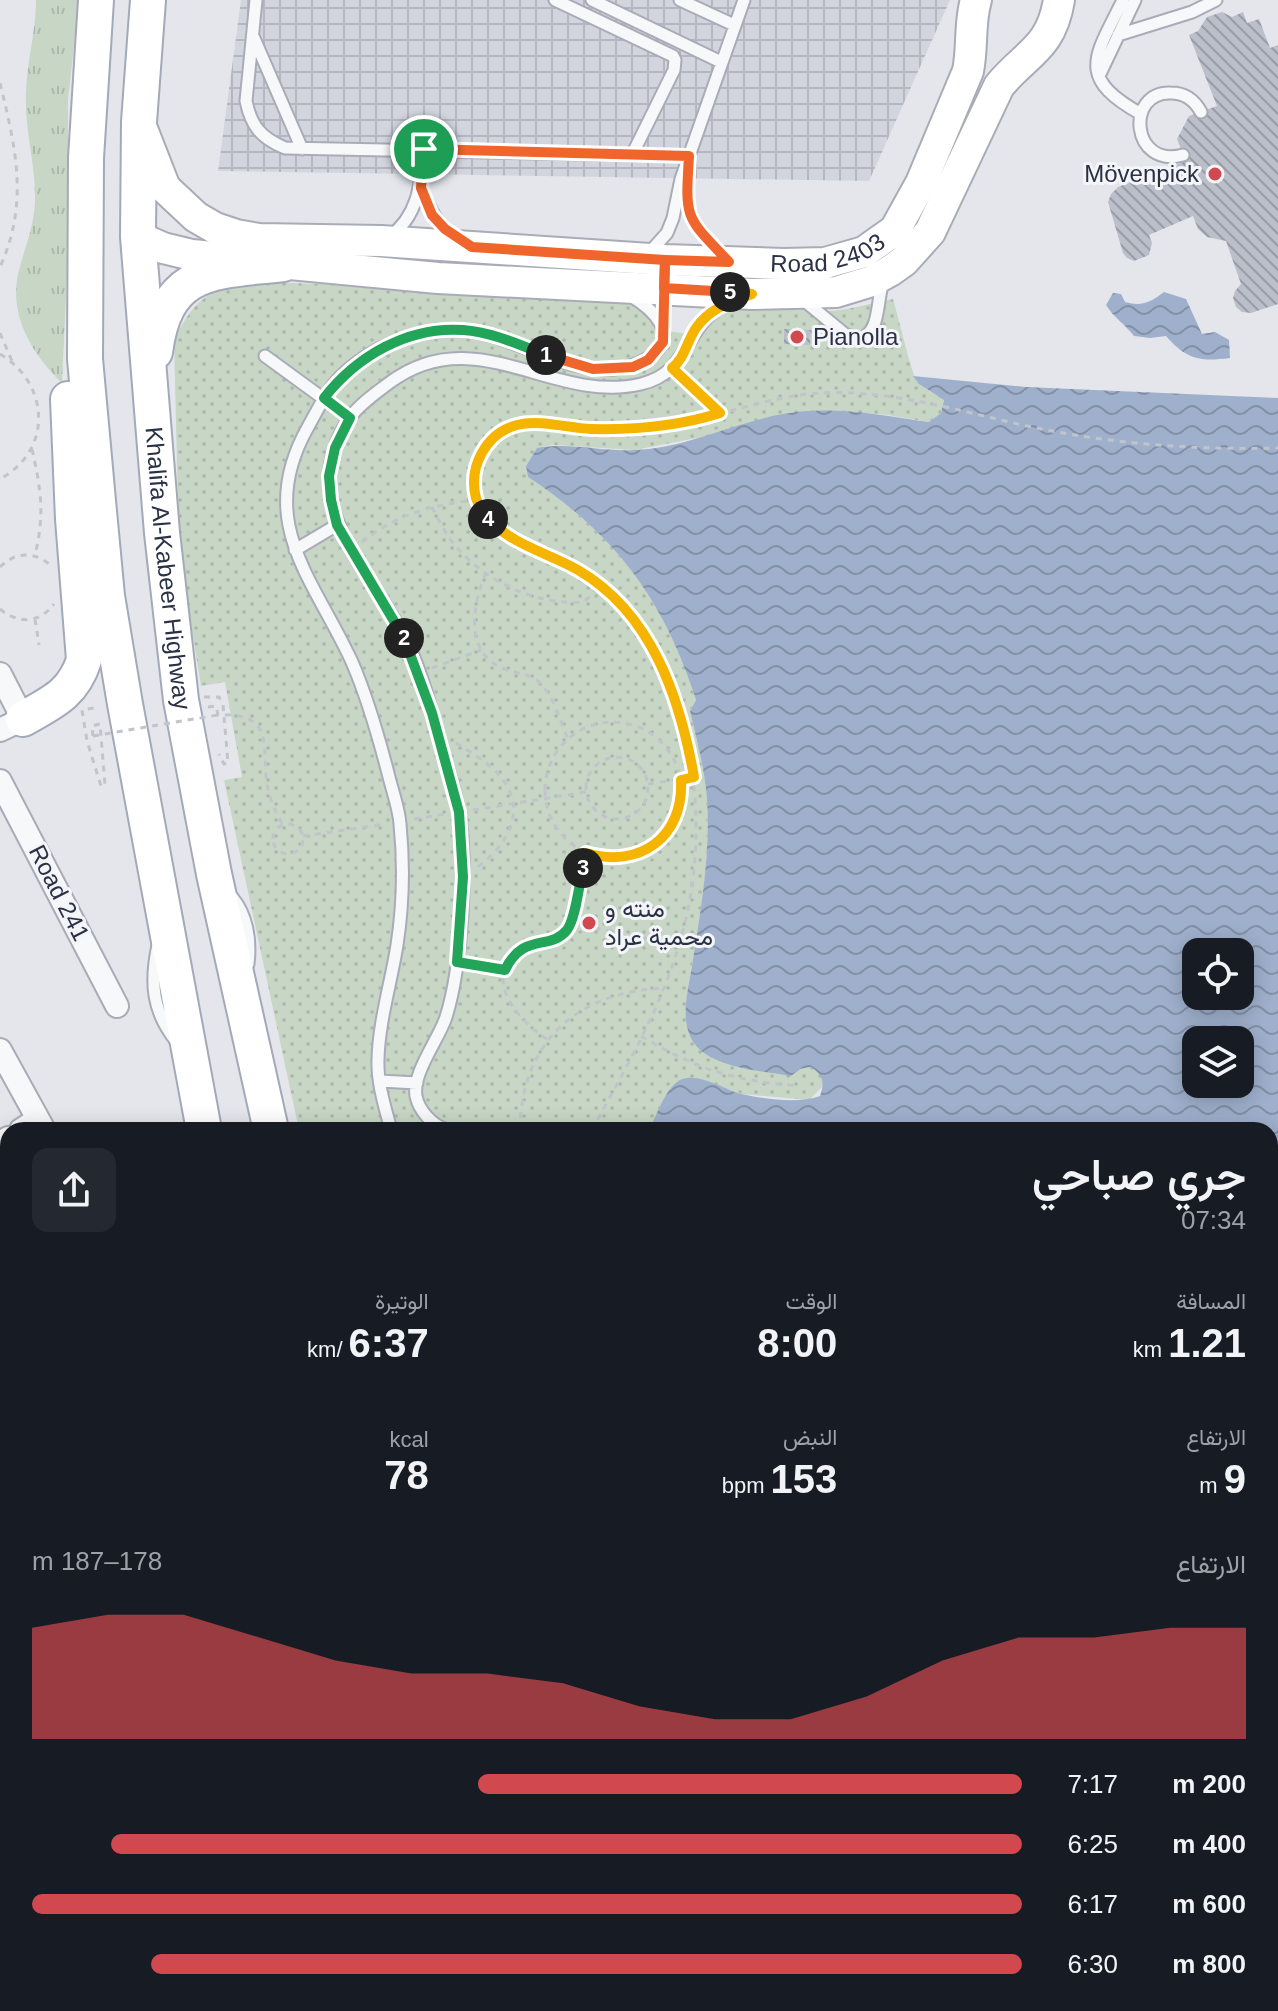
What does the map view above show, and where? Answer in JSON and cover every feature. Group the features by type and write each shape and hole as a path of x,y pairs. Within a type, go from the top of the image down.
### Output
{"main road":[{"path":"96,0 86,158 85,359 107,596 202,1122"},
{"name":"Khalifa Al-Kabeer Highway","path":"148,0 139,122 138,237 149,396 181,700 214,874 269,1122"},
{"name":"Road 2403","path":"138,237 163,248 192,255 438,278 615,286 657,269 729,262 825,263 864,252 895,230 921,183 968,71 976,0"},
{"name":"Road 2403","path":"139,122 165,188 189,212 215,228 259,239 381,241 472,247 657,269 752,294 836,292 872,281 890,271 904,261 930,232 999,86 1010,72 1039,50 1051,27 1059,0"},
{"path":"971,30 977,47 990,59 1008,64 1025,61"},
{"path":"86,158 111,210 138,237"},
{"path":"12,724 69,690 79,676 84,660 73,519 66,345 72,286 86,241"},
{"path":"149,396 161,318 172,297 194,280 220,271 283,264"}],"street":[{"path":"0,674 12,724"},
{"name":"Road 241","path":"0,781 117,1006"},
{"path":"0,1050 32,1122"}],"lane":[{"path":"256,0 246,101 249,117 257,131 270,142 285,148 689,156"},
{"path":"555,0 673,56 674,70 632,155"},
{"path":"592,0 611,4 721,62"},
{"path":"680,0 734,25"},
{"path":"389,1122 377,1060 397,943 403,880 400,821 375,722 351,661 306,578 295,550 287,515 287,476 301,439 324,398 342,375 399,340 429,332 462,330 491,335 563,362 593,369 633,367 657,352 663,342 663,325 657,269 667,233 682,205 689,156 744,0"},
{"path":"1135,0 1122,10 1097,52 1098,76 1112,96 1141,114"},
{"path":"1183,0 1187,13"},
{"path":"1118,35 1187,13 1216,0"},
{"path":"1098,76 1118,35 1122,10"},
{"path":"252,34 302,149"},
{"path":"1183,155 1160,155 1145,144 1139,127 1141,114 1156,96 1174,93 1191,99 1201,112"},
{"path":"381,241 402,226 410,215 421,188 424,149"},
{"path":"421,188 438,222 472,247"},
{"path":"682,205 698,230 729,262"},
{"path":"795,293 846,335 859,339 872,333 875,327 879,294 890,271"},
{"path":"615,286 648,308 663,325"},
{"path":"434,1122 424,1113 416,1096 417,1083 446,1018 457,962 463,877 459,812 437,729 408,645 337,525 329,476 335,448 350,418 399,376 428,364 460,358 491,360 562,382 616,388 641,384 661,377 678,363 696,328 715,308 752,294"},
{"path":"265,356 350,418"},
{"path":"295,550 337,525"},
{"path":"380,1081 417,1083"}],"path":[{"path":"0,83 15,144 18,192 11,237 0,267"},
{"path":"0,333 12,361"},
{"path":"0,354 12,361 28,379 37,401 39,425 32,448 15,469 0,479"},
{"path":"672,368 720,413"},
{"path":"596,1122 665,988 679,945 693,884 697,831 694,777 676,702 662,667 641,629 622,605 599,584 577,569 507,536 489,521 476,500 473,477 480,454 496,435 518,425 623,429 666,425 773,399 823,393 874,395 940,406 1054,432 1152,444 1278,448"},
{"path":"32,448 43,495 43,514 35,555"},
{"path":"352,550 397,518 432,507 476,500"},
{"path":"432,507 454,543 486,573 516,590 549,601 577,603 586,600 599,584"},
{"path":"0,554 8,559"},
{"path":"0,567 16,555 35,555 48,562 56,574"},
{"path":"486,573 474,611 475,631 481,650 490,661 503,669 529,675 540,683 569,740"},
{"path":"0,609 22,621 48,613 56,601"},
{"path":"35,619 39,645"},
{"path":"418,673 481,650"},
{"path":"125,704 82,710 87,741 101,786 105,785 106,775 100,724 92,726 93,736 218,715 240,715 256,724 266,741 269,794 283,825"},
{"path":"218,752 224,764 228,763 223,705"},
{"path":"211,723 208,707 216,706 218,715"},
{"path":"617,723 643,729 672,755 681,780 680,806 669,830 638,854 625,857 586,853 574,846 555,825 546,799 552,760 569,740 591,726 604,724 617,723"},
{"path":"437,729 497,772 507,786 513,804 513,819 501,847 463,877"},
{"path":"613,757 636,763 648,784 642,807 621,819 598,813 586,792 592,769 613,757"},
{"path":"648,784 694,777"},
{"path":"283,825 296,826 303,836 303,843 294,853 281,852 276,847 274,835 283,825"},
{"path":"547,1039 521,1020 512,1007 504,983 505,970 526,945 560,937 571,923 586,853"},
{"path":"571,923 679,945"},
{"path":"457,962 505,970"},
{"path":"520,1122 520,1102 531,1067 547,1039 577,1012 609,996 665,988"},
{"path":"641,1036 677,1057 716,1073 756,1082 798,1086"}],"shaded area":[{"path":"241,0 950,0 869,181 218,171"}],"green space":[{"path":"36,0 79,0 68,100 68,254 62,383 33,348 20,320 17,305 18,274 35,202 26,106"},
{"path":"243,281 602,295 645,310 655,329 701,336 715,320 743,306 758,304 833,311 893,299 917,381 944,399 941,413 929,422 835,411 635,450 552,445 537,448 526,466 528,477 587,522 633,573 669,631 696,700 690,711 706,789 708,816 703,896 686,1003 800,1069 811,1067 820,1073 824,1085 809,1100 741,1094 709,1082 662,1122 297,1122 224,780 242,777 225,682 201,686 179,549 174,339 194,308 217,291"}],"water":[{"path":"1164,292 1186,299 1202,334 1215,332 1229,340 1230,358 1201,359 1180,350 1166,336 1134,336 1106,305 1113,293 1121,294 1125,302 1141,304"},
{"path":"913,376 1026,387 1278,398 1278,1122 653,1122 668,1092 684,1079 709,1081 741,1094 792,1100 820,1096 822,1079 811,1067 800,1069 791,1076 725,1063 702,1051 689,1034 686,1006 702,900 708,833 705,779 690,711 696,700 669,631 633,573 587,522 528,477 526,466 537,448 654,448 801,411 856,412 929,422 941,413 944,400 919,384"}],"building":[{"name":"Mövenpick","path":"1222,12 1232,17 1243,12 1247,23 1259,19 1270,48 1278,45 1278,304 1251,313 1242,312 1236,307 1233,298 1241,284 1226,241 1207,237 1198,229 1193,216 1149,235 1152,243 1149,255 1134,261 1123,253 1108,202 1118,187 1186,161 1177,139 1189,116 1217,106 1189,35 1198,31 1207,17"},
{"name":"Pianolla","path":"784,329 811,330 810,345 784,344"}],"place":[{"name":"Mövenpick","path":"1215,174"},
{"name":"Pianolla","path":"797,337"},
{"name":"منته و محمية عراد","path":"589,923"}],"route":[{"path":"424,149 421,188 432,215 445,229 472,247 665,260 664,288 663,342 648,360 633,367 593,369 563,362 491,335 462,330 429,332 399,340 371,355 342,375 324,398 350,418 335,448 329,476 337,525 408,645 432,713 459,812 463,877 457,962 505,970 510,960 526,945 560,937 567,931 586,853 599,857 625,857 650,848 669,830 675,818 680,806 681,780 694,777 676,702 662,667 641,629 622,605 599,584 577,569 507,536 489,521 476,500 473,477 480,454 496,435 518,425 623,429 666,425 720,413 672,368 678,363 696,328 715,308 752,294 664,288 665,276 665,260 729,262 690,219 686,193 689,156 424,149"}]}
